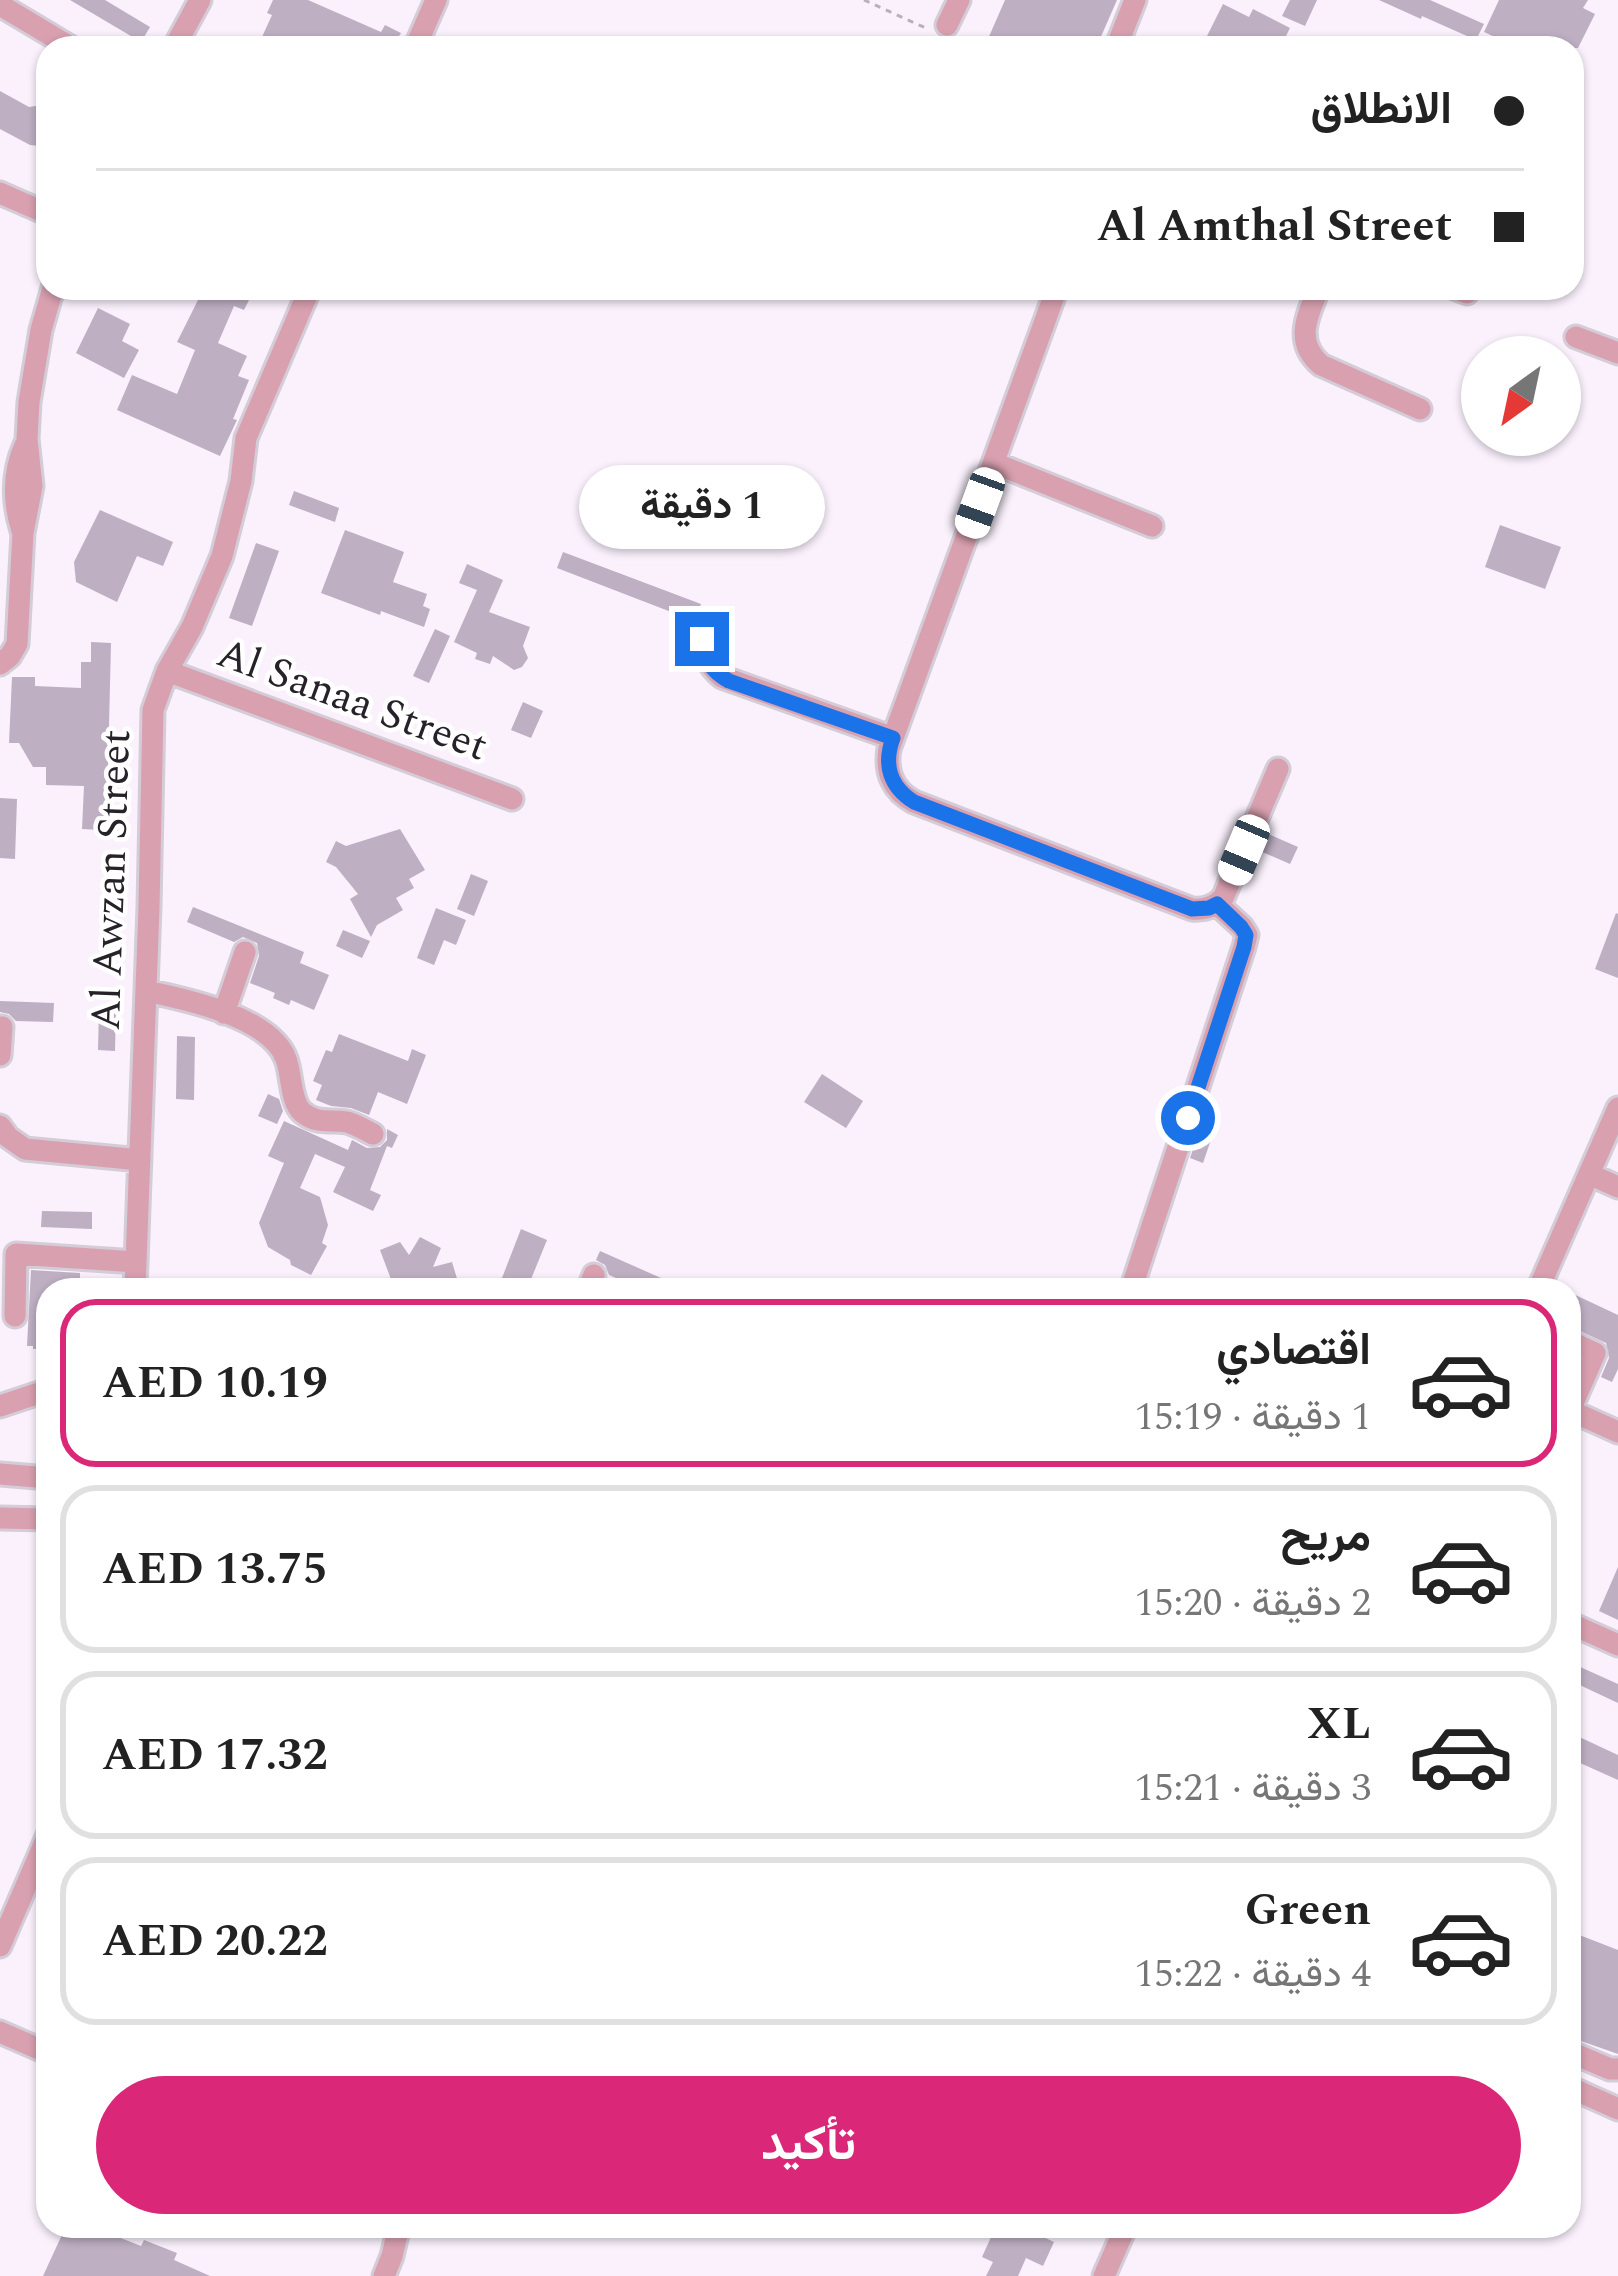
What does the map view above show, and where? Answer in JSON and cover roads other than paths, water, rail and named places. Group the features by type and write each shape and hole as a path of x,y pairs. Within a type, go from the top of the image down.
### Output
{"street":[{"path":"180,36 200,0"},
{"path":"420,36 436,0"},
{"path":"946,25 959,0"},
{"path":"1121,36 1135,0"},
{"path":"0,4 52,36"},
{"path":"0,193 36,209"},
{"path":"0,664 17,644 23,533 32,486 27,439 34,366 50,300"},
{"name":"Al Awzan Street","path":"135,1278 153,710 166,671 209,592 233,519 245,438 305,300"},
{"path":"1053,300 893,738 890,775 898,790 914,802 1192,909 1217,904 1228,890 1278,769"},
{"path":"1314,300 1304,328 1313,358 1420,410"},
{"path":"1581,339 1618,353"},
{"path":"994,464 1152,526"},
{"path":"704,629 706,658 722,677 893,738"},
{"name":"Al Sanaa Street","path":"166,671 512,799"},
{"path":"1135,1278 1244,947 1246,935 1241,927 1217,904"},
{"path":"224,1013 245,952"},
{"path":"146,991 224,1013 261,1030 282,1048 302,1112 328,1123 346,1121 373,1134"},
{"path":"0,1055 2,1027"},
{"path":"1543,1278 1618,1108"},
{"path":"0,1126 26,1149 140,1160"},
{"path":"1589,1174 1618,1187"},
{"path":"15,1316 16,1254 136,1262"},
{"path":"1581,1347 1594,1353 1581,1384"},
{"path":"0,1406 36,1394"},
{"path":"1581,1415 1618,1432"},
{"path":"0,1474 36,1477"},
{"path":"0,1518 36,1519"},
{"path":"1581,1628 1618,1645"},
{"path":"0,1946 36,1877"},
{"path":"0,2032 36,2048"},
{"path":"1581,2057 1618,2069"},
{"path":"1581,2092 1618,2108"},
{"path":"384,2276 397,2238"},
{"path":"1104,2276 1121,2238"}]}
